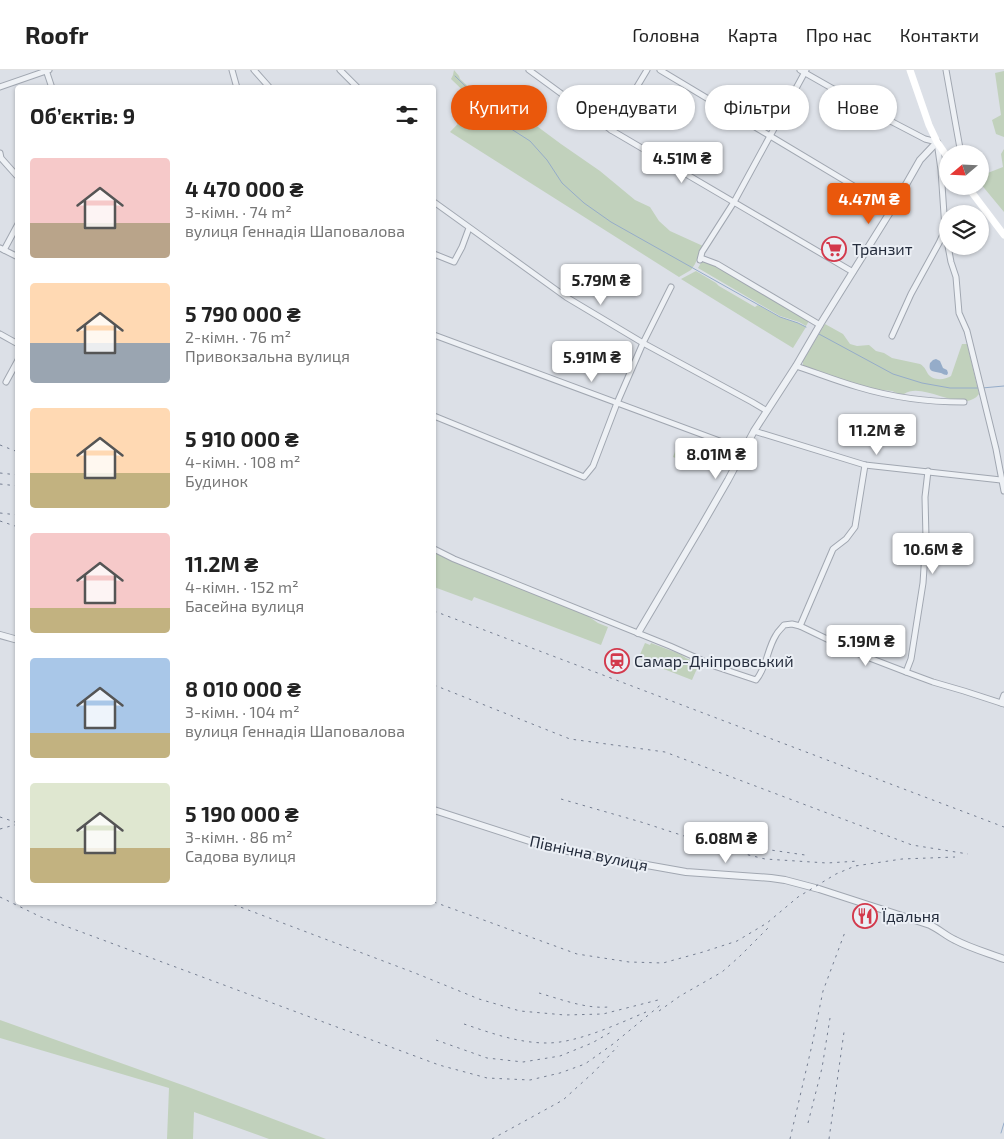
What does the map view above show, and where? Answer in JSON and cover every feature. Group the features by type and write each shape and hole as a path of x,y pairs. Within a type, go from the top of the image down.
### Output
{"main road":[{"path":"910,70 929,125 939,145"},
{"path":"974,195 1004,235"}],"street":[{"path":"0,87 47,70 51,85"},
{"path":"232,70 236,85"},
{"path":"254,70 267,85"},
{"path":"340,70 355,85"},
{"path":"529,70 557,90"},
{"path":"638,85 647,70"},
{"path":"660,70 892,208"},
{"path":"946,70 959,145"},
{"path":"820,324 717,264 701,259 702,252 734,202 803,71 879,115 919,134 925,139 937,142"},
{"path":"611,130 853,272"},
{"path":"638,633 707,517 754,431 796,366 920,160 937,142"},
{"path":"937,142 943,205"},
{"path":"0,156 15,175"},
{"path":"436,203 566,297 643,343 767,411"},
{"path":"436,255 454,262 469,228"},
{"path":"15,229 2,249 15,256"},
{"path":"892,336 911,294 939,243"},
{"path":"950,255 956,277 959,313 967,331 980,382 1004,491"},
{"path":"436,417 584,477 593,466 643,343 671,287"},
{"path":"0,334 15,342"},
{"path":"436,336 744,450"},
{"path":"6,382 15,366"},
{"path":"796,366 857,387 879,392 940,402 964,402"},
{"path":"754,431 865,465 1001,480"},
{"path":"800,626 833,549 846,539 855,527 865,465"},
{"path":"906,672 911,658 923,584 926,538 925,497 928,471"},
{"path":"436,550 717,667 756,680 761,674 776,634 784,625 792,624 854,652 933,682 964,690 1003,704 1004,695"},
{"path":"0,634 15,639"},
{"name":"Північна вулиця","path":"436,811 545,846 568,851 686,872 771,878 797,883 921,922 937,928 952,939 1004,959"}],"green space":[{"path":"454,70 467,85 457,85 451,79"},
{"path":"1004,71 1004,137 996,134 992,120 1001,115 995,73"},
{"path":"452,130 542,130 600,171 635,200 650,207 659,221 670,231 703,246 695,264 691,270 679,277 450,132"},
{"path":"1004,149 1004,212 989,194 989,172 1003,167 1001,154"},
{"path":"702,261 715,265 809,321 806,326 780,316 698,268"},
{"path":"696,271 755,307 758,305 780,317 806,327 793,348 681,279"},
{"path":"825,324 843,334 850,344 857,346 869,345 876,351 892,358 920,364 930,376 936,379 951,376 962,344 967,344 979,394 974,399 958,401 920,391 899,394 892,391 872,389 805,368 803,361"},
{"path":"680,438 713,451 706,469 673,457"},
{"path":"436,552 585,614 608,627 601,645 474,597 472,601 436,588"},
{"path":"645,643 650,645 651,643 680,654 699,664 692,680 638,659"},
{"path":"0,1020 188,1087 326,1139 269,1139 194,1112 193,1139 167,1139 169,1088 0,1038"}],"water":[{"path":"936,359 947,370 947,375 931,370 930,363"}],"waterway":[{"path":"455,76 505,125 530,141 547,160 562,183 584,203 611,222 780,317 806,327"},
{"path":"819,334 893,374 922,383 950,388 978,388"},
{"path":"982,388 1004,386"},
{"path":"1001,1133 1004,1123"}],"railway":[{"path":"0,445 15,451"},
{"path":"0,473 15,475"},
{"path":"0,484 15,486"},
{"path":"0,513 15,515"},
{"path":"0,521 15,526"},
{"path":"436,612 1004,827"},
{"path":"436,686 570,739 665,752 912,845 968,854"},
{"path":"561,799 724,849 765,859 827,863 859,861"},
{"path":"0,817 15,822"},
{"path":"0,829 15,825"},
{"path":"750,847 805,855"},
{"path":"436,903 577,954 629,962 663,963 737,941 767,923 798,897 836,874 855,866 902,859 955,857"},
{"path":"0,897 15,904"},
{"path":"16,905 41,917 439,1065 487,1078 530,1080 560,1073 585,1064 663,1003"},
{"path":"235,905 479,999 520,1011 565,1015 603,1014 658,1000"},
{"path":"659,1011 680,996 722,972 770,926"},
{"path":"790,1139 823,991 845,932"},
{"path":"539,993 582,1005 608,1007"},
{"path":"464,1024 515,1039 547,1043 571,1040 584,1036 646,1012"},
{"path":"808,1123 822,1068 830,1018"},
{"path":"436,1040 487,1058 523,1062 560,1056 592,1043 613,1031"},
{"path":"829,1139 844,1032"},
{"path":"492,1139 563,1100 595,1071 618,1046"}],"place":[{"name":"Транзит","path":"834,249"},
{"name":"Самар-Дніпровський","path":"617,661"},
{"name":"Їдальня","path":"865,916"}]}
